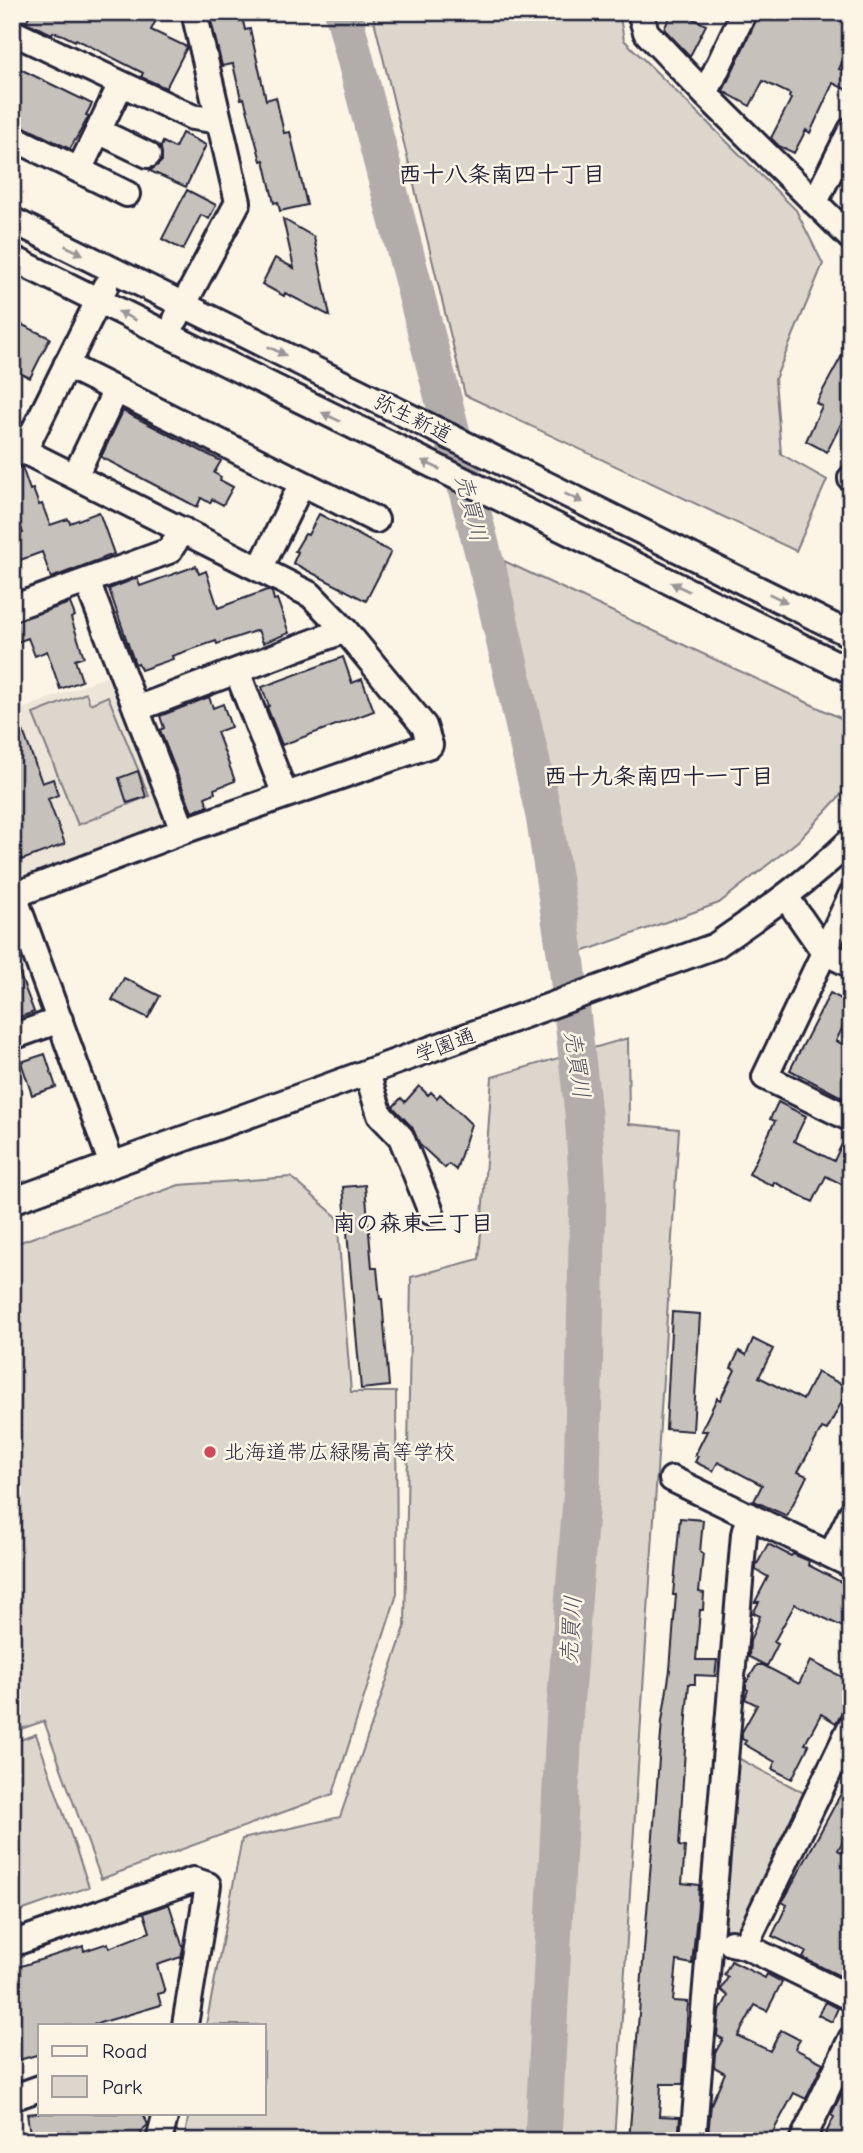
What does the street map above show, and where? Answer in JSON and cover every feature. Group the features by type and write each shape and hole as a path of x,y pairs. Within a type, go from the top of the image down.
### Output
{"street":[{"path":"167,335 238,202 194,12"},
{"path":"640,12 646,32 851,238"},
{"path":"705,94 744,12"},
{"path":"12,32 192,117 219,121"},
{"path":"79,170 121,84"},
{"path":"815,202 851,130"},
{"path":"98,131 148,155"},
{"path":"12,137 127,194"},
{"name":"弥生新道","path":"12,220 851,635"},
{"name":"弥生新道","path":"12,258 851,671"},
{"path":"112,1165 13,894 183,831 430,745 424,726 345,630 311,595 75,476 18,453 113,270"},
{"path":"66,365 376,520"},
{"path":"75,476 116,390"},
{"path":"260,569 303,483"},
{"path":"12,608 169,551 183,530"},
{"path":"87,581 183,831"},
{"path":"136,709 345,630"},
{"path":"237,671 285,795"},
{"name":"学園通","path":"12,1201 715,946 786,897 823,868 851,840"},
{"path":"851,896 765,1077 851,1119"},
{"path":"786,897 824,952 851,965"},
{"path":"12,1037 60,1020"},
{"path":"367,1073 380,1115 401,1137 431,1212"},
{"path":"672,1479 841,1560 851,1514"},
{"path":"692,2141 744,1534 749,1515"},
{"path":"745,1946 851,1726"},
{"path":"12,1944 193,1880 208,1885 185,2024"},
{"path":"710,1938 745,1946 851,1998"},
{"path":"802,2141 851,2039"},
{"path":"12,2098 38,2089"},
{"path":"159,2141 166,2114"}],"shaded area":[{"path":"108,676 165,826 26,879 12,843 12,713"}],"green space":[{"path":"372,12 619,12 624,40 796,210 823,264 775,379 781,454 827,480 796,551 465,395"},
{"path":"504,561 851,723 851,784 798,841 719,903 582,952"},
{"path":"86,693 90,704 108,696 149,796 78,825 33,714"},
{"path":"628,1038 629,1124 679,1129 614,2141 184,2141 189,2114 266,2114 266,2024 206,2024 242,1839 340,1817 405,1627 411,1277 479,1259 492,1077"},
{"name":"北海道帯広緑陽高等学校","path":"291,1177 337,1217 351,1392 396,1392 397,1594 333,1794 101,1879 44,1721 12,1732 12,1245 179,1185"},
{"path":"36,1734 89,1887 12,1914 12,1743"},
{"path":"736,1757 806,1794 742,1928 733,1932 726,1929 720,1920"}],"building":[{"path":"31,12 160,12 151,30 187,47 166,88 141,77 143,73 76,39 75,41 53,32 52,34 26,22"},
{"path":"209,12 241,12 245,30 250,29 266,100 276,97 284,133 290,132 307,205 280,211 278,202 274,203 264,160 261,161 233,64 222,66"},
{"path":"672,12 680,12 706,25 690,56 664,29"},
{"path":"760,12 851,12 851,44 839,69 851,75 851,92 833,83 810,133 806,130 794,153 779,146 771,138 791,99 790,94 763,81 750,106 723,91"},
{"path":"12,65 92,104 86,115 89,116 70,149 12,121"},
{"path":"182,133 206,145 186,187 150,171 162,161 163,142 175,148"},
{"path":"187,190 216,205 209,219 201,215 183,250 162,239"},
{"path":"283,219 314,237 330,316 262,284 275,258 294,268"},
{"path":"12,320 50,338 30,378 12,369"},
{"path":"851,339 851,404 827,452 806,441 822,406 816,403"},
{"path":"123,411 221,461 214,473 233,487 223,505 212,499 210,503 201,498 197,507 101,457"},
{"path":"22,467 30,490 33,489 39,505 42,504 50,525 68,519 70,523 99,512 114,554 51,578 42,552 12,563 12,537 23,533 12,503 12,469"},
{"path":"319,514 391,552 366,601 293,563 298,552 295,551 305,534 308,535"},
{"path":"196,566 199,574 206,571 218,608 267,590 272,592 289,633 263,643 258,630 172,656 173,659 141,670 138,663 135,664 109,589 137,578 140,586"},
{"path":"70,603 75,616 71,618 84,657 75,660 82,681 60,689 47,651 35,656 28,638 12,644 12,622"},
{"path":"343,657 352,683 362,679 374,711 282,745 262,687"},
{"path":"209,697 213,708 223,704 231,727 217,732 235,781 214,789 215,793 205,797 208,806 192,812 160,730 164,728 160,716"},
{"path":"12,706 42,783 53,779 58,795 48,799 65,844 22,860 12,833"},
{"path":"138,771 146,797 127,803 119,778"},
{"path":"14,959 34,1012 12,1020 12,960"},
{"path":"124,978 160,996 148,1018 112,1000"},
{"path":"830,993 851,1004 851,1010 836,1041 851,1048 851,1102 790,1070"},
{"path":"45,1054 56,1087 32,1095 21,1062"},
{"path":"419,1086 428,1095 431,1092 437,1098 440,1094 471,1124 456,1170 449,1164 445,1168 420,1145 412,1127 393,1107 401,1098 405,1102"},
{"path":"778,1102 806,1116 794,1141 834,1161 847,1133 851,1134 851,1189 826,1176 813,1202 774,1182 773,1186 749,1174 775,1121 770,1119"},
{"path":"365,1185 372,1268 377,1268 382,1299 389,1386 361,1389 343,1187"},
{"path":"672,1312 700,1314 693,1431 666,1429"},
{"path":"753,1339 773,1349 759,1377 803,1400 817,1372 849,1388 827,1430 822,1428 798,1472 807,1476 787,1516 754,1501 762,1485 718,1462 713,1471 695,1462 698,1456 695,1455 707,1431 701,1431 735,1370 731,1368 739,1351 746,1355"},
{"path":"680,1518 703,1520 699,1592 704,1593 696,1660 717,1660 715,1676 695,1675 695,1684 689,1684 686,1716 679,1846 685,1847 682,1883 699,1885 698,1906 692,1964 677,1961 673,2001 688,2002 683,2084 661,2084 659,2116 680,2117 678,2141 629,2141 662,1721 670,1670"},
{"path":"768,1544 791,1556 793,1554 809,1561 808,1565 851,1587 851,1631 795,1604 774,1642 778,1644 767,1666 749,1657 750,1641 760,1616 753,1613 759,1602 755,1602 768,1577 756,1570 756,1566"},
{"path":"810,1661 851,1681 851,1694 836,1723 821,1714 805,1744 809,1745 792,1779 772,1769 775,1762 744,1744 746,1741 742,1739 742,1732 757,1705 745,1699 748,1690 746,1683 757,1665 763,1665 799,1684"},
{"path":"851,1775 851,1826 838,1850 851,1857 851,1959 842,1977 803,1958 806,1952 772,1936 787,1905 782,1902"},
{"path":"169,1904 183,1948 181,1957 157,1965 165,1992 158,1994 161,2005 96,2024 38,2024 38,2055 19,2060 12,2037 12,1969 83,1946 84,1951 108,1943 109,1948 150,1932 144,1913"},
{"path":"731,1961 765,1978 767,1974 782,1982 767,2011 755,2005 738,2036 770,2051 781,2030 800,2040 795,2048 823,2063 806,2099 794,2093 768,2141 754,2141 732,2131 728,2141 718,2141 708,2136 711,2104 725,2073 714,2067 715,2053 723,2039 717,2036 719,2013 728,1996 721,1990 728,1977 724,1975"},
{"path":"825,2002 838,2008 832,2022 818,2015"},
{"path":"849,2078 851,2141 822,2141 834,2117 831,2115"},
{"path":"27,2114 143,2114 148,2125 141,2131 143,2141 124,2141 123,2135 108,2141 91,2141 88,2132 31,2140"}],"waterway":[{"name":"売買川","path":"343,12 494,595 544,816 567,965 583,1113 588,1191 582,1487 565,1708 543,2141"}],"place":[{"name":"北海道帯広緑陽高等学校","path":"210,1452"}],"district":[{"name":"西十八条南四十丁目","path":"502,174"},
{"name":"西十九条南四十一丁目","path":"659,776"},
{"name":"南の森東三丁目","path":"413,1223"}]}
